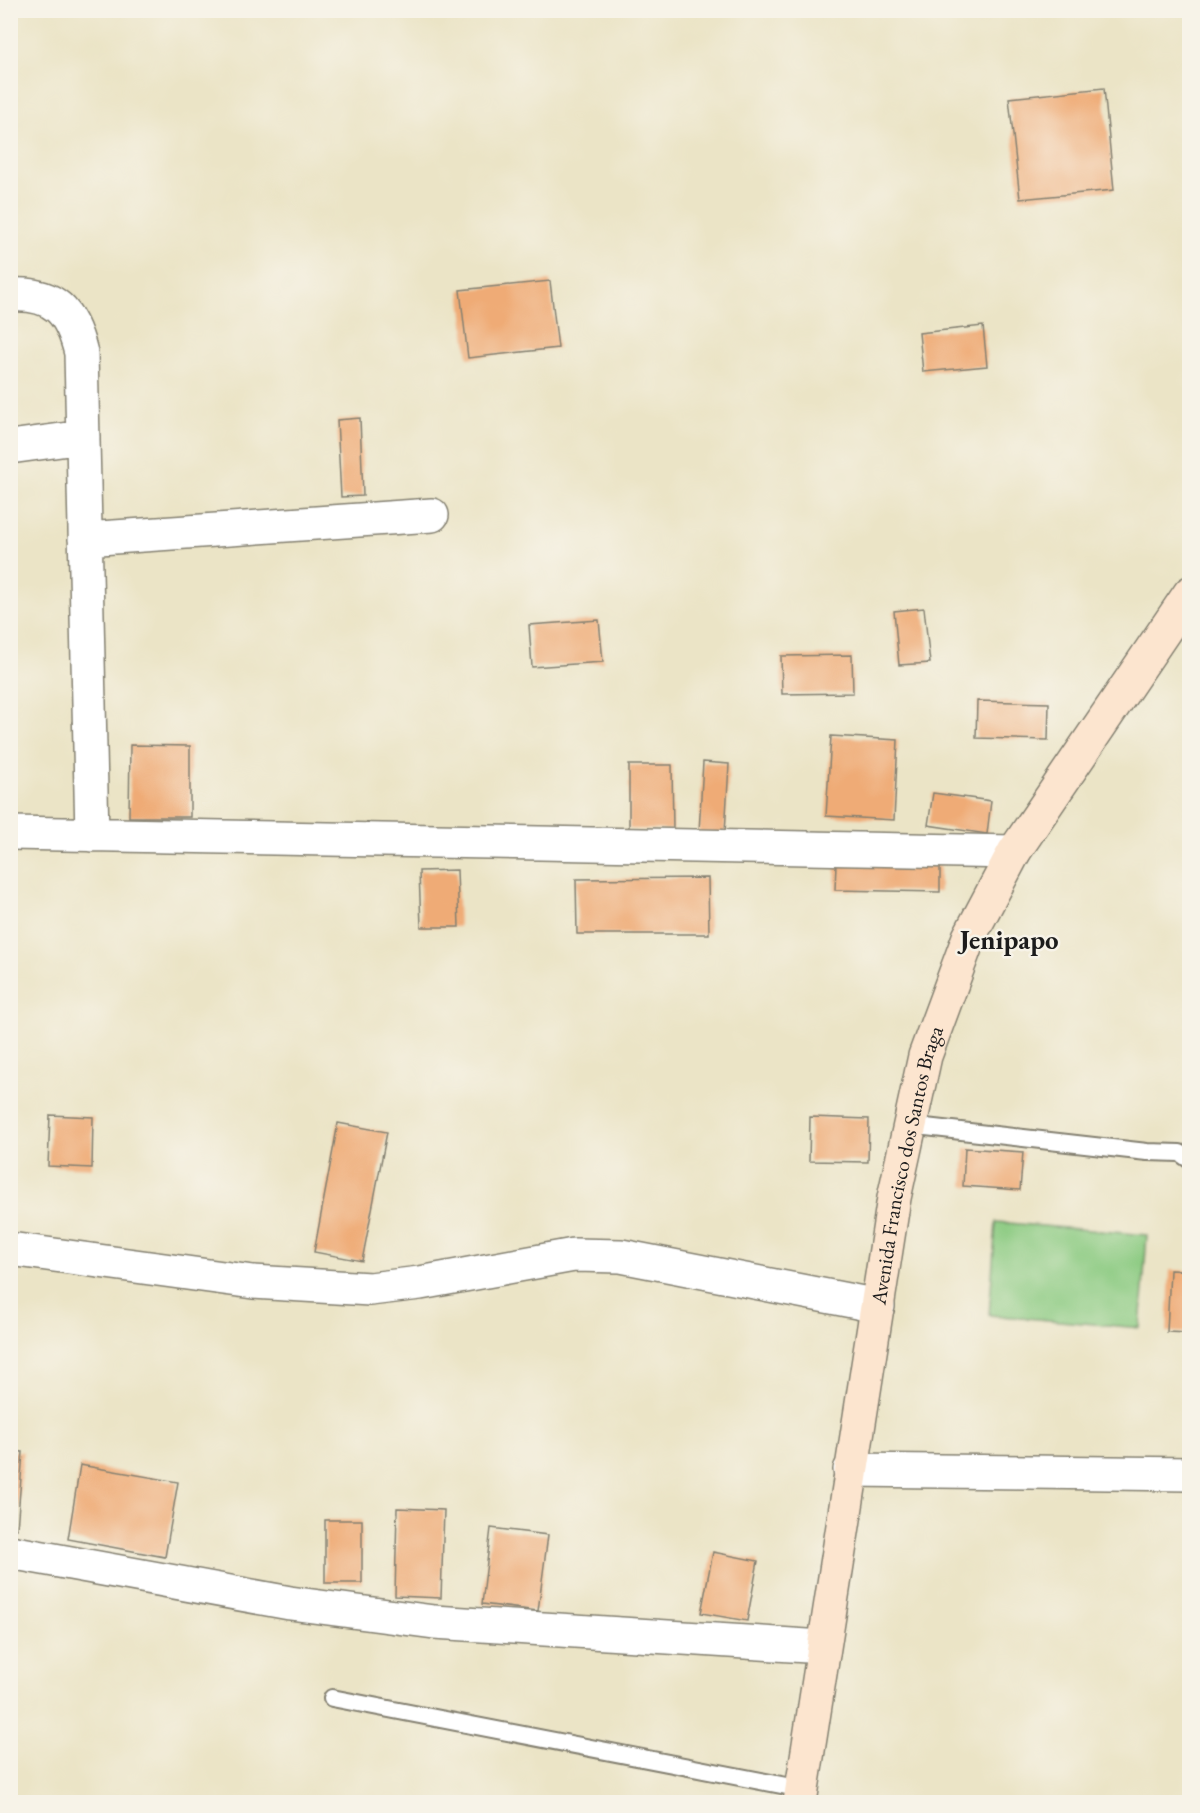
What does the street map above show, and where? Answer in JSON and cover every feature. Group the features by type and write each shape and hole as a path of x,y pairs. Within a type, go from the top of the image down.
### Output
{"main road":[{"name":"Avenida Francisco dos Santos Braga","path":"801,1796 850,1470 908,1125 925,1056 969,937 1014,852 1190,593"}],"street":[{"path":"10,295 30,294 49,298 64,313 76,332 81,353 93,835"},
{"path":"10,447 83,437"},
{"path":"85,539 432,515"},
{"path":"10,833 1014,852"},
{"path":"10,1249 253,1282 370,1289 420,1283 562,1257 621,1256 878,1306"},
{"path":"850,1470 1190,1474"},
{"path":"10,1552 290,1603 434,1622 823,1647"}],"lane":[{"path":"908,1125 1147,1152 1180,1153 1190,1160"},
{"path":"332,1698 801,1796"}],"green space":[{"path":"996,1222 1147,1235 1140,1328 989,1315"}],"building":[{"path":"1104,88 1114,190 1020,199 1009,98"},
{"path":"550,281 558,348 468,358 460,290"},
{"path":"983,326 987,366 923,372 919,333"},
{"path":"360,418 363,496 341,497 337,420"},
{"path":"924,608 930,663 899,665 894,611"},
{"path":"599,620 603,662 532,667 529,625"},
{"path":"852,655 853,693 782,694 781,656"},
{"path":"977,701 1049,703 1048,740 976,738"},
{"path":"831,736 898,740 894,820 826,816"},
{"path":"130,745 190,746 190,817 129,817"},
{"path":"703,762 729,764 725,833 699,832"},
{"path":"629,765 672,765 673,830 629,829"},
{"path":"933,793 991,801 987,834 928,825"},
{"path":"836,864 940,866 940,892 835,890"},
{"path":"457,870 459,927 421,927 419,871"},
{"path":"708,878 709,934 577,934 576,879"},
{"path":"50,1115 93,1117 92,1168 48,1166"},
{"path":"810,1117 869,1119 868,1162 809,1161"},
{"path":"338,1123 387,1132 362,1261 314,1252"},
{"path":"965,1148 1023,1152 1020,1190 963,1186"},
{"path":"1170,1270 1190,1271 1190,1333 1167,1332"},
{"path":"10,1451 23,1452 17,1529 10,1528"},
{"path":"80,1465 178,1482 165,1557 68,1539"},
{"path":"397,1508 444,1510 441,1598 395,1596"},
{"path":"325,1520 362,1520 362,1583 325,1583"},
{"path":"491,1528 548,1535 538,1611 482,1604"},
{"path":"713,1552 758,1561 747,1621 701,1613"}],"district":[{"name":"Jenipapo","path":"1009,939"}]}
